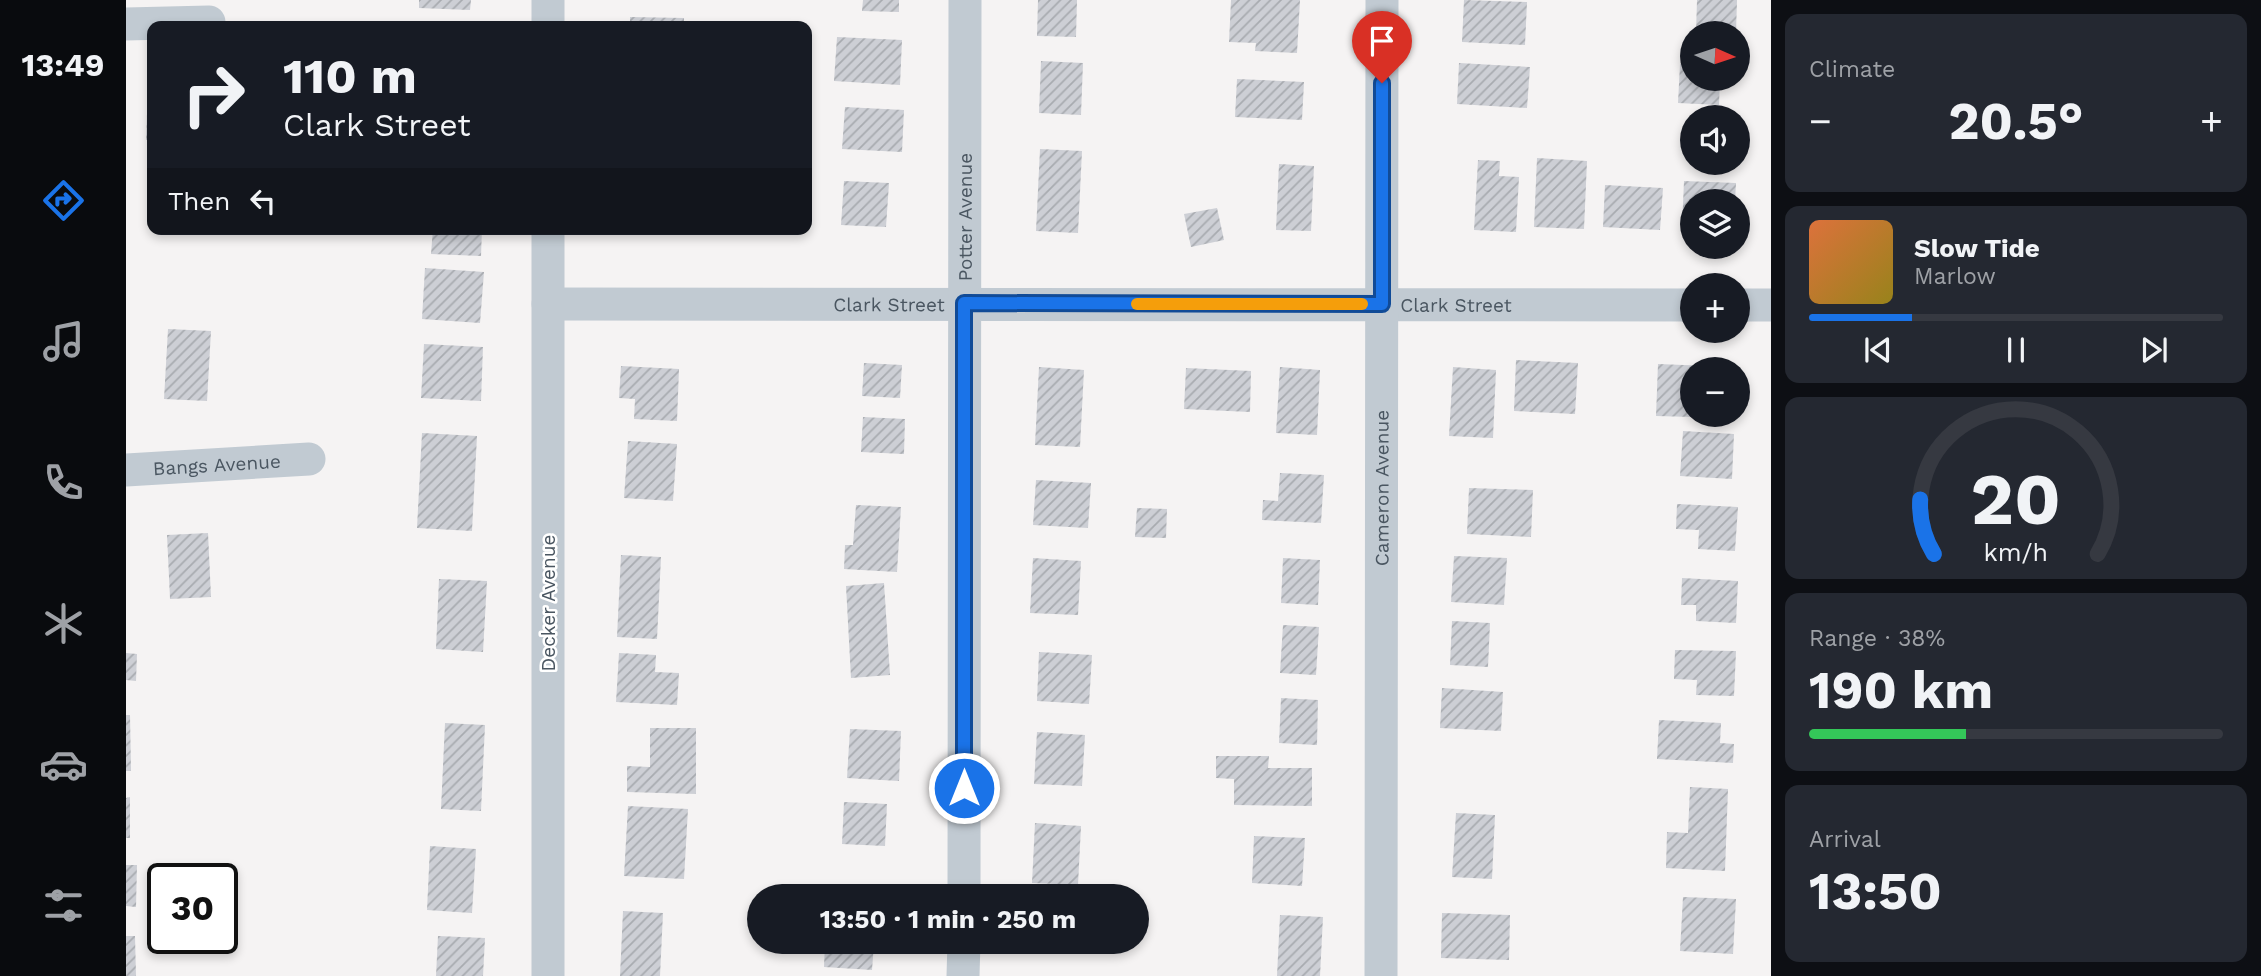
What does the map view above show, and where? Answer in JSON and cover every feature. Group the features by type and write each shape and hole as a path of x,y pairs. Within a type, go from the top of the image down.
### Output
{"street":[{"path":"548,0 548,21"},
{"name":"Potter Avenue","path":"964,884 965,0"},
{"name":"Cameron Avenue","path":"1381,976 1382,0"},
{"path":"126,24 147,23"},
{"name":"Decker Avenue","path":"548,235 548,976"},
{"name":"Clark Street","path":"548,304 1680,305"},
{"path":"1750,305 1771,305"},
{"name":"Bangs Avenue","path":"126,470 309,458"},
{"path":"964,954 964,976"}],"building":[{"path":"419,0 471,0 470,10 419,8"},
{"path":"863,0 899,0 899,12 862,11"},
{"path":"1038,0 1077,0 1076,37 1037,36"},
{"path":"1231,0 1300,0 1297,53 1255,51 1256,43 1229,42"},
{"path":"1464,0 1527,2 1525,45 1462,42"},
{"path":"1697,0 1737,0 1736,21 1696,21"},
{"path":"630,17 684,18 684,21 630,21"},
{"path":"837,37 902,40 900,85 834,81"},
{"path":"1041,61 1083,63 1081,115 1039,113"},
{"path":"1459,63 1530,67 1527,108 1457,104"},
{"path":"1680,64 1680,91 1720,91 1719,105 1678,103"},
{"path":"1237,79 1304,82 1302,120 1235,117"},
{"path":"845,107 904,110 902,152 842,149"},
{"path":"1040,149 1082,151 1078,233 1036,231"},
{"path":"1537,158 1587,161 1584,229 1534,227"},
{"path":"1478,160 1500,161 1499,176 1519,177 1516,232 1474,230"},
{"path":"1279,164 1314,166 1311,231 1276,230"},
{"path":"844,181 889,183 886,227 841,225"},
{"path":"1684,181 1736,183 1736,189 1684,189"},
{"path":"1605,185 1663,188 1660,230 1603,227"},
{"path":"1217,208 1224,240 1191,247 1184,214"},
{"path":"433,235 482,235 481,256 431,254"},
{"path":"425,268 484,272 480,323 422,319"},
{"path":"168,329 211,331 207,401 164,399"},
{"path":"424,344 483,347 481,401 421,398"},
{"path":"1516,360 1578,363 1575,414 1514,411"},
{"path":"864,363 902,365 900,398 862,396"},
{"path":"1658,364 1680,365 1680,417 1656,416"},
{"path":"621,366 679,369 677,421 634,419 635,399 619,398"},
{"path":"1039,367 1084,370 1080,447 1035,445"},
{"path":"1280,367 1320,370 1317,435 1276,433"},
{"path":"1453,367 1496,370 1493,438 1449,436"},
{"path":"1186,368 1251,371 1250,412 1184,409"},
{"path":"863,417 905,419 904,454 861,452"},
{"path":"1683,431 1734,434 1732,479 1680,476"},
{"path":"422,433 477,436 472,531 417,528"},
{"path":"628,441 677,444 673,501 624,498"},
{"path":"1280,473 1324,475 1321,523 1262,520 1263,500 1278,501"},
{"path":"1036,480 1091,483 1088,528 1033,525"},
{"path":"1469,488 1533,490 1531,537 1467,534"},
{"path":"1677,504 1738,507 1735,551 1698,549 1699,530 1676,529"},
{"path":"856,505 901,507 897,572 844,569 845,545 853,545"},
{"path":"1137,508 1167,509 1166,538 1135,537"},
{"path":"208,533 211,597 170,599 167,535"},
{"path":"621,555 661,557 657,639 617,637"},
{"path":"1454,556 1507,558 1504,605 1451,602"},
{"path":"1033,558 1081,561 1078,615 1030,613"},
{"path":"1283,558 1320,560 1318,605 1281,603"},
{"path":"1682,578 1738,581 1736,623 1696,621 1696,605 1681,605"},
{"path":"439,579 487,581 483,652 436,649"},
{"path":"884,583 890,675 851,678 846,586"},
{"path":"1452,621 1490,623 1488,667 1450,665"},
{"path":"1283,625 1319,627 1316,675 1280,673"},
{"path":"1675,650 1736,651 1734,696 1696,695 1697,680 1674,679"},
{"path":"1039,652 1092,655 1089,704 1037,701"},
{"path":"126,653 137,654 136,681 126,680"},
{"path":"619,653 656,655 655,672 679,673 677,705 616,702"},
{"path":"1442,688 1503,692 1501,731 1440,728"},
{"path":"1281,698 1318,700 1317,745 1279,743"},
{"path":"126,715 130,715 131,771 126,771"},
{"path":"1659,720 1721,723 1720,743 1734,744 1733,763 1657,759"},
{"path":"445,723 485,725 481,811 441,809"},
{"path":"650,728 696,728 696,794 627,792 627,766 650,767"},
{"path":"850,729 901,731 899,781 847,778"},
{"path":"1037,732 1085,735 1082,786 1034,784"},
{"path":"1216,756 1269,756 1268,768 1312,768 1312,806 1234,805 1234,779 1216,778"},
{"path":"1690,787 1728,789 1725,871 1666,868 1667,832 1688,833"},
{"path":"130,797 130,838 126,838 126,798"},
{"path":"844,802 887,804 885,846 842,844"},
{"path":"628,806 688,809 684,879 624,876"},
{"path":"1456,813 1495,815 1492,879 1452,877"},
{"path":"1035,823 1081,826 1078,884 1032,883"},
{"path":"1254,836 1305,838 1302,886 1252,883"},
{"path":"430,846 476,849 472,913 427,910"},
{"path":"126,865 137,865 136,907 126,906"},
{"path":"1683,897 1736,899 1733,954 1680,951"},
{"path":"623,911 663,913 660,976 620,976"},
{"path":"1442,913 1510,915 1509,960 1441,958"},
{"path":"1280,915 1323,917 1320,976 1277,976"},
{"path":"126,936 135,936 136,976 126,976"},
{"path":"438,936 485,938 483,976 436,976"},
{"path":"825,954 873,954 872,970 824,967"}],"slow traffic":[{"path":"1137,304 1362,304"}],"route":[{"path":"964,788 964,303 1382,304 1382,83"}]}
